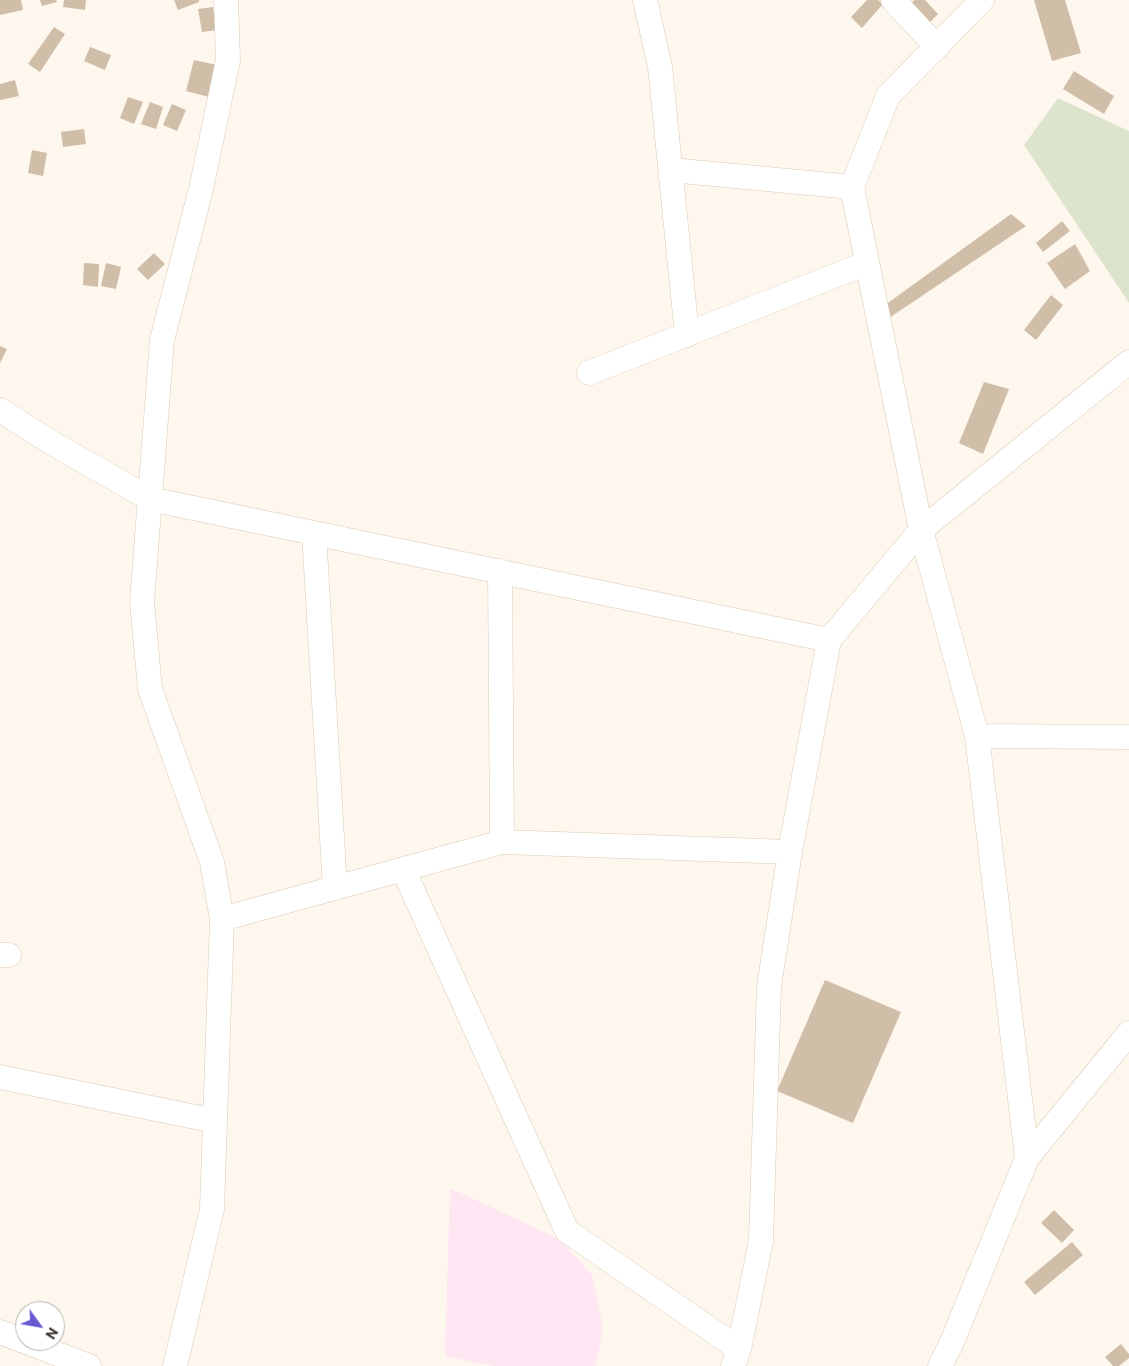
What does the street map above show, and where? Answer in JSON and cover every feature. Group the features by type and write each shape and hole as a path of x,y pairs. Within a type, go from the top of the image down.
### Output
{"street":[{"path":"176,1366 212,1209 222,919 212,862 150,689 142,602 162,340 201,189 228,60 226,0"},
{"path":"644,0 660,67 688,335"},
{"path":"893,0 937,47"},
{"path":"982,0 888,96 852,188 921,530 977,736 1027,1158"},
{"path":"671,170 852,188"},
{"path":"590,374 867,263"},
{"path":"403,870 568,1231 736,1358 761,1241 769,986 790,852 829,640 921,530 1129,362"},
{"path":"0,410 52,443 150,499 829,640"},
{"path":"314,533 335,888"},
{"path":"500,571 502,842"},
{"path":"977,736 1129,737"},
{"path":"222,919 502,842 790,852"},
{"path":"940,1366 952,1342 1027,1158 1129,1033"},
{"path":"0,1077 215,1121"},
{"path":"0,1332 89,1366"}],"shaded area":[{"path":"450,1188 559,1239 592,1275 603,1328 596,1366 493,1366 445,1356"}],"green space":[{"path":"1058,98 1129,131 1129,303 1024,145"}],"building":[{"path":"0,0 21,0 23,10 0,15"},
{"path":"40,0 56,0 57,2 42,6"},
{"path":"64,0 86,0 85,10 63,7"},
{"path":"174,0 199,0 199,2 178,10"},
{"path":"867,0 878,0 883,4 862,28 851,17"},
{"path":"914,0 925,0 938,14 929,23 910,5"},
{"path":"1034,0 1065,0 1081,53 1052,61"},
{"path":"213,7 217,30 202,32 198,9"},
{"path":"54,27 65,34 40,72 28,64"},
{"path":"90,47 111,55 105,70 84,61"},
{"path":"194,60 217,65 209,97 186,91"},
{"path":"1074,71 1114,96 1104,114 1063,89"},
{"path":"15,80 19,96 0,100 0,84"},
{"path":"128,97 143,102 134,124 120,118"},
{"path":"150,102 163,107 156,129 141,124"},
{"path":"172,104 186,110 177,131 163,125"},
{"path":"84,129 86,144 63,147 61,132"},
{"path":"32,150 47,153 43,176 28,173"},
{"path":"1011,214 1026,226 889,318 885,305"},
{"path":"1062,221 1070,231 1043,252 1036,243"},
{"path":"1075,244 1090,271 1065,289 1047,263"},
{"path":"154,253 165,264 148,280 137,269"},
{"path":"84,263 99,264 98,287 83,285"},
{"path":"106,263 121,267 116,289 101,286"},
{"path":"1051,295 1063,305 1036,340 1024,330"},
{"path":"0,346 7,349 0,363"},
{"path":"984,382 1009,389 983,454 959,443"},
{"path":"825,980 901,1012 853,1123 777,1091"},
{"path":"1054,1210 1074,1230 1062,1243 1041,1223"},
{"path":"1072,1242 1083,1255 1035,1295 1024,1282"},
{"path":"1121,1344 1129,1354 1129,1358 1119,1366 1113,1366 1105,1357"}]}
